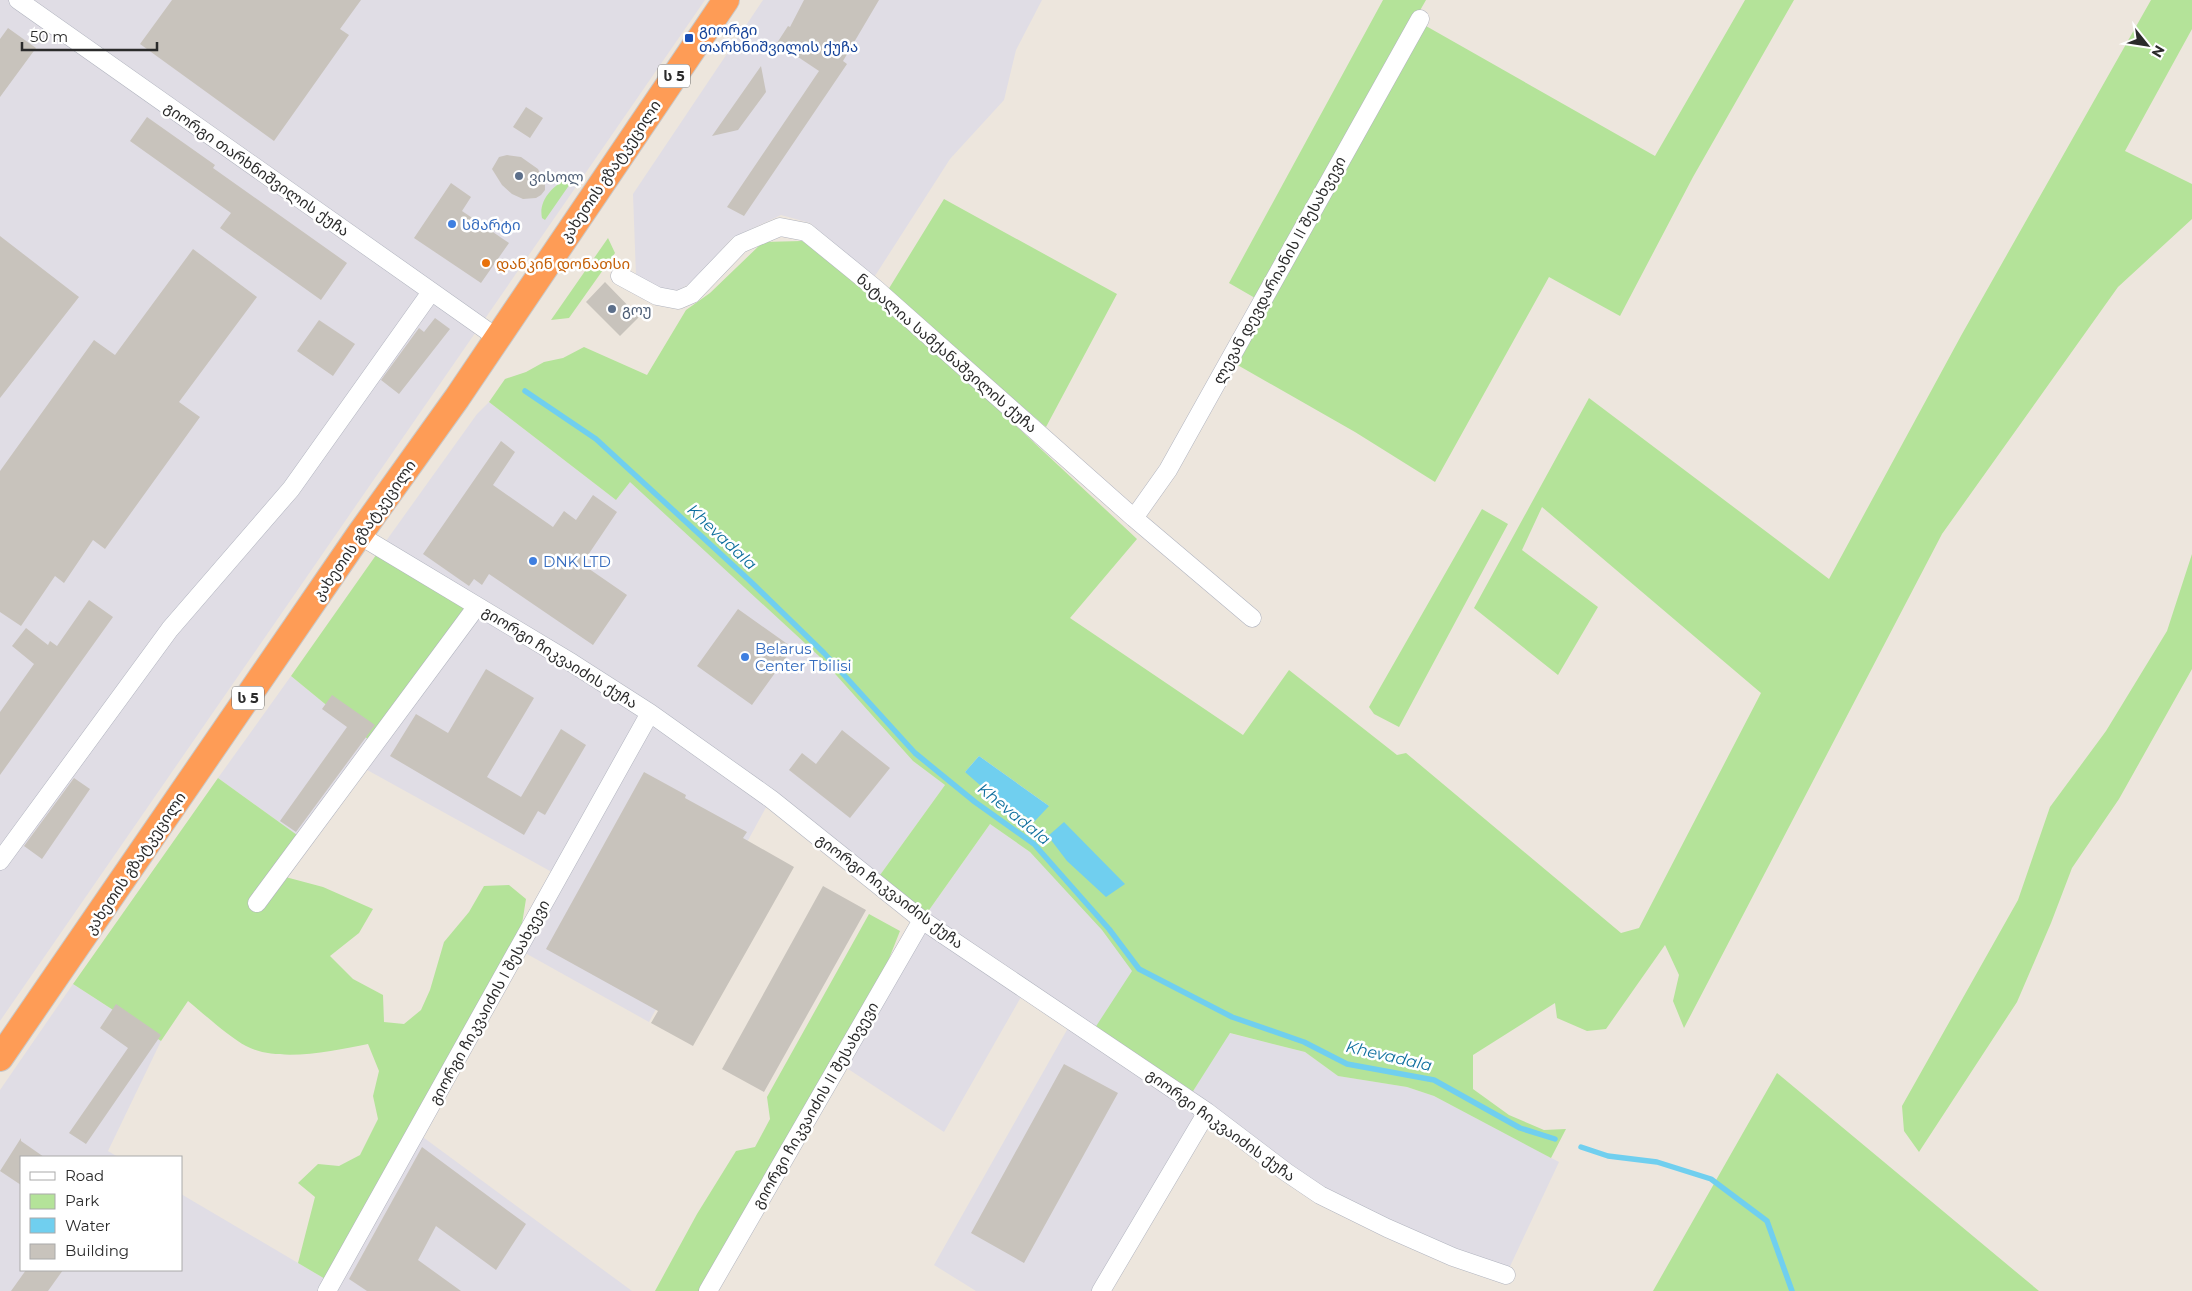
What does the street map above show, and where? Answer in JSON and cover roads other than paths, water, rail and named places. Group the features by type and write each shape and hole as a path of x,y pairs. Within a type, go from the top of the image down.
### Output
{"highway":[{"name":"კახეთის გზატკეცილი","path":"0,1058 360,535 457,398 496,337 726,0"}],"street":[{"name":"გიორგი თარხნიშვილის ქუჩა","path":"18,0 496,337"},
{"name":"ლევან დევდარიანის II შესახვევი","path":"1134,518 1168,470 1420,19"},
{"name":"ნატალია სამქანაშვილის ქუჩა","path":"620,276 658,296 678,300 692,294 740,244 780,227 806,232 876,289 1134,518 1252,618"},
{"path":"0,861 170,629 291,489 431,292"},
{"name":"გიორგი ჩიკვაიძის ქუჩა","path":"360,535 650,713 771,799 922,920 1207,1112 1286,1172 1320,1195 1387,1228 1453,1257 1506,1274"},
{"path":"257,903 477,606"},
{"name":"გიორგი ჩიკვაიძის I შესახვევი","path":"328,1291 650,713"},
{"name":"გიორგი ჩიკვაიძის II შესახვევი","path":"708,1291 922,920"},
{"path":"1101,1291 1207,1112"}],"water":[{"path":"979,756 1049,806 1034,822 989,793 965,772"},
{"path":"1064,822 1125,884 1106,897 1067,861 1048,836"}],"waterway":[{"name":"Khevadala","path":"525,391 596,439 749,580 824,653 915,753 975,802 1034,844 1109,929 1139,969 1232,1017 1304,1042 1347,1064 1434,1080 1520,1128 1555,1139"},
{"name":"Khevadala","path":"1581,1147 1608,1156 1657,1162 1711,1179 1767,1221 1792,1291"}],"place":[{"name":"გიორგი თარხნიშვილის ქუჩა","path":"689,38"},
{"name":"ვისოლ","path":"519,176"},
{"name":"სმარტი","path":"452,224"},
{"name":"დანკინ დონათსი","path":"486,263"},
{"name":"გოუ","path":"612,309"},
{"name":"DNK LTD","path":"533,561"},
{"name":"Belarus Center Tbilisi","path":"745,657"}]}
